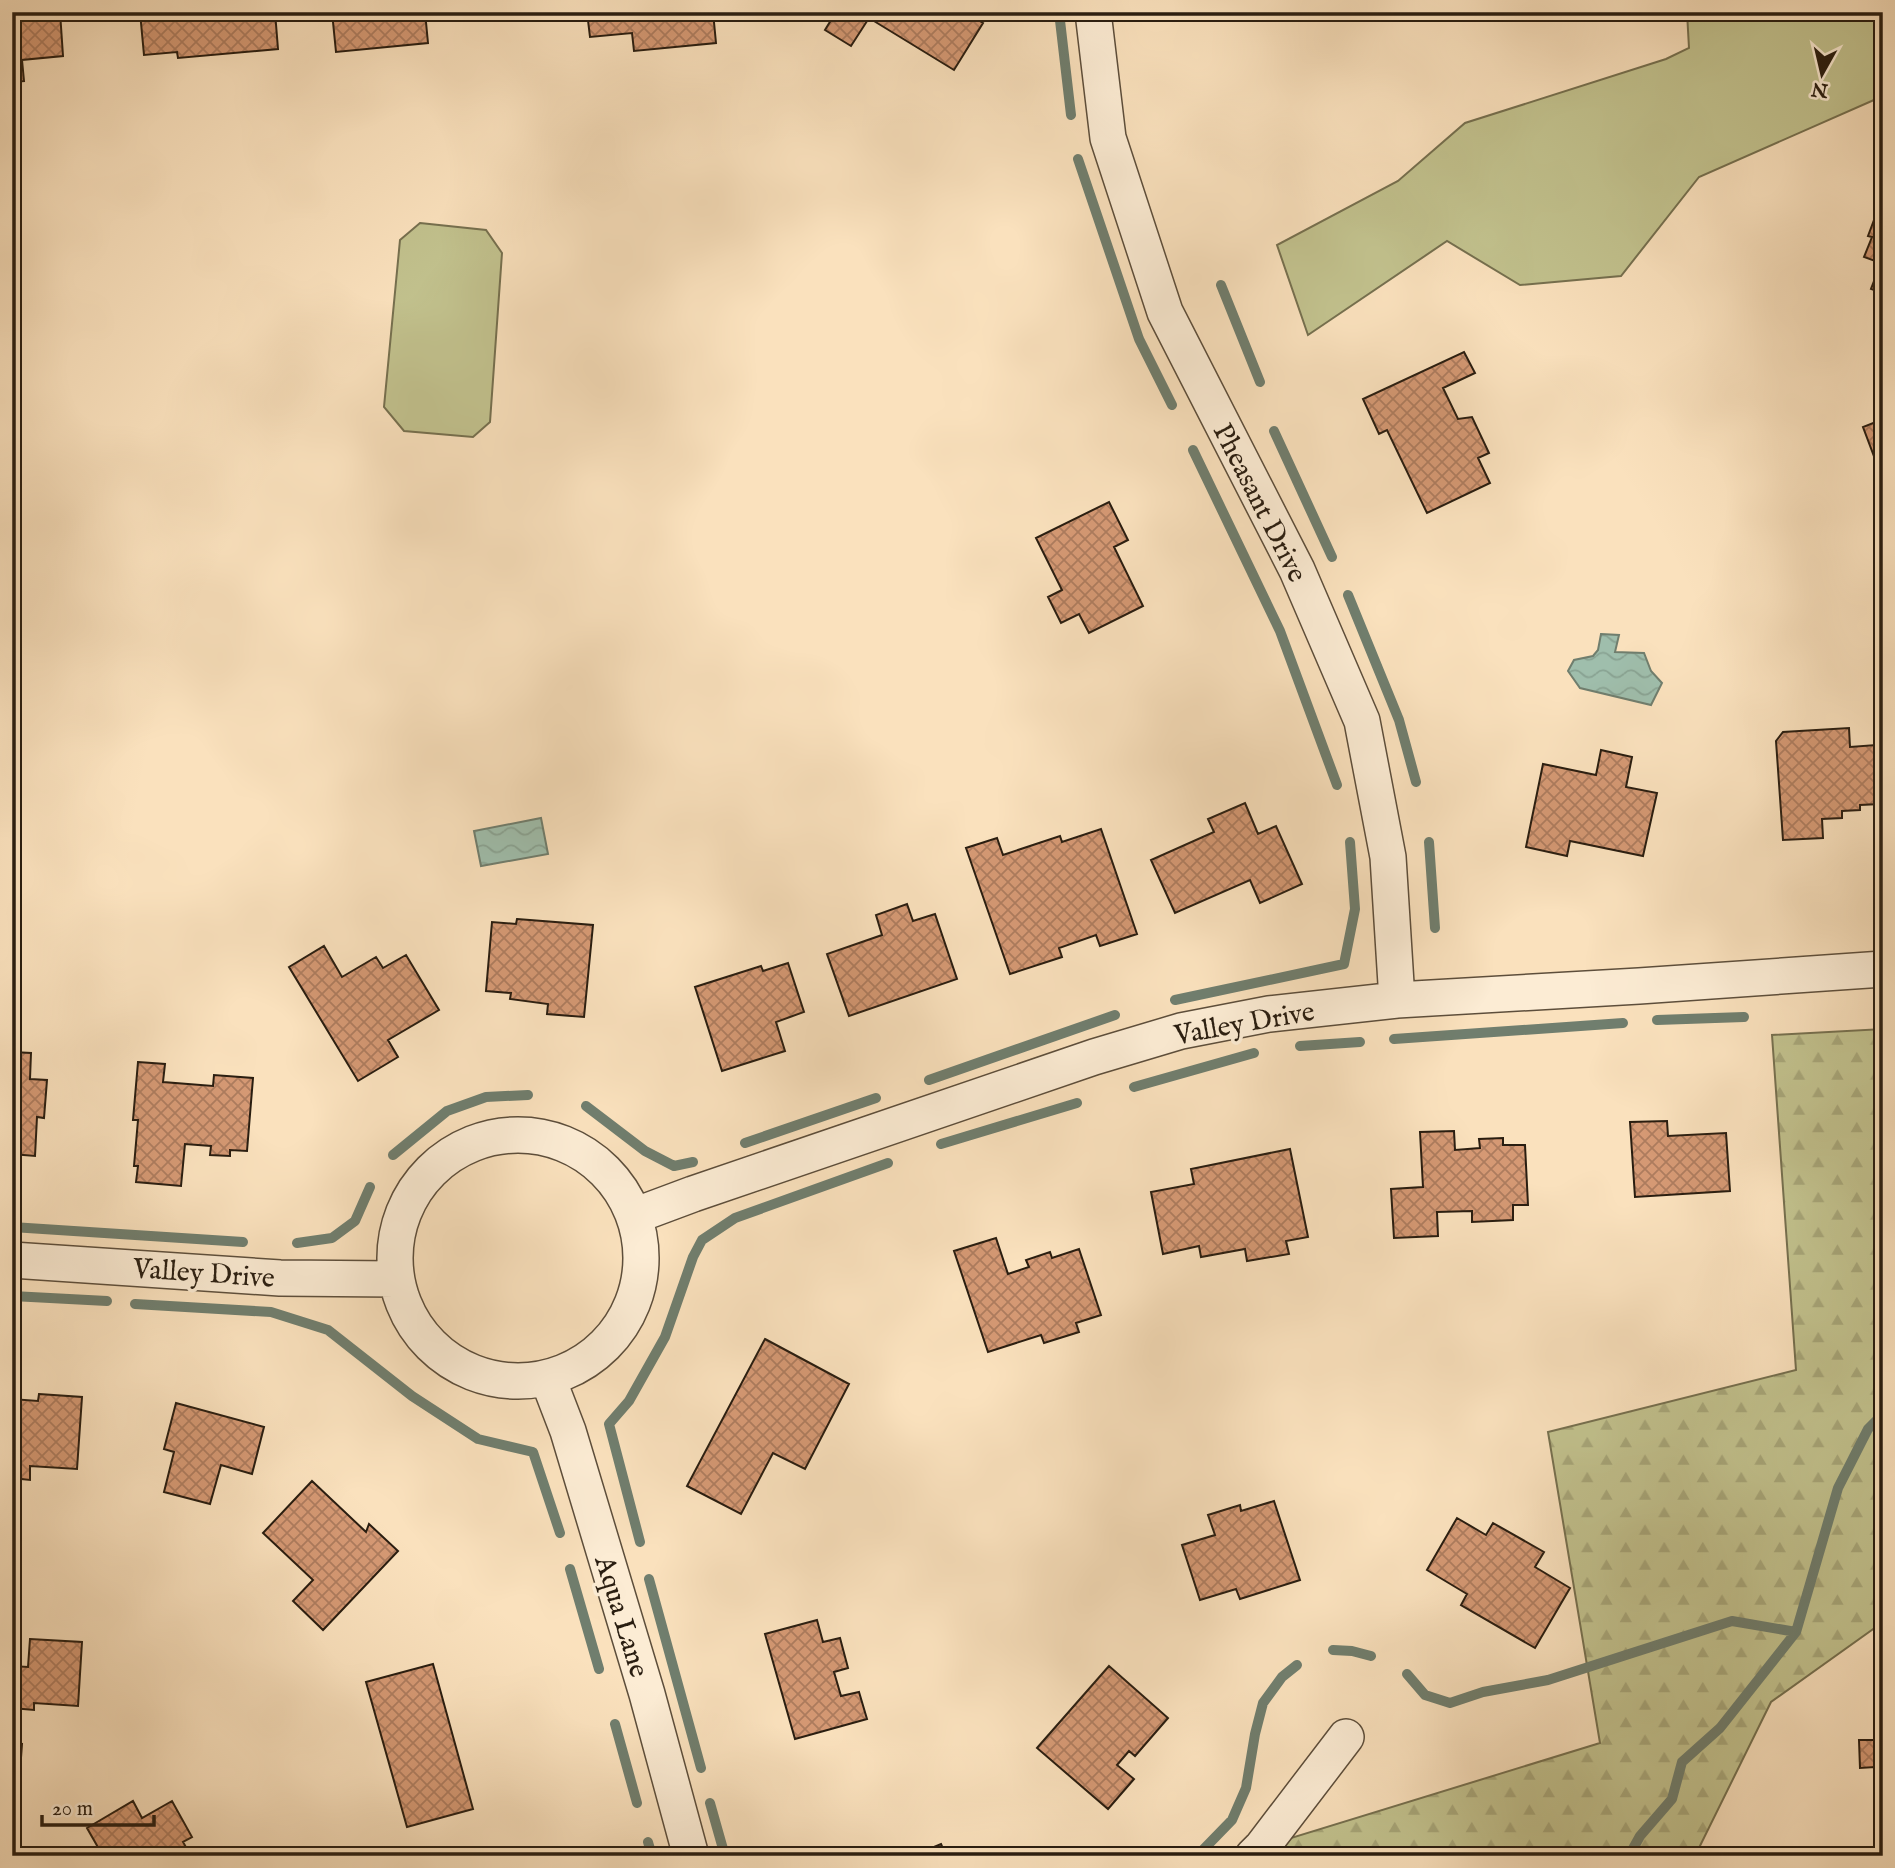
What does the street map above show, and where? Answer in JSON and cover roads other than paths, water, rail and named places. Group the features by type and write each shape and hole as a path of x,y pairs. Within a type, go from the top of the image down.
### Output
{"street":[{"name":"Pheasant Drive","path":"1093,12 1108,138 1165,312 1297,570 1362,721 1388,856 1397,1000"},
{"name":"Valley Drive","path":"634,1216 1081,1061 1181,1031 1269,1014 1397,1000 1883,969"},
{"path":"506,1135 546,1138 584,1154 614,1180 634,1216 642,1256 635,1297 617,1334 586,1362 548,1379 507,1382 467,1372 433,1349 408,1317 395,1279 395,1238 399,1225 408,1200 433,1168 467,1146 506,1135"},
{"name":"Valley Drive","path":"12,1260 280,1278 395,1279"},
{"name":"Aqua Lane","path":"548,1379 568,1431 691,1856"},
{"path":"1253,1856 1346,1737"}],"water":[{"path":"1601,634 1619,635 1615,652 1644,653 1651,671 1662,683 1651,705 1580,688 1568,671 1574,660 1593,656 1598,650"},
{"path":"541,818 548,854 481,866 474,831"}],"waterway":[{"path":"1059,12 1071,115"},
{"path":"1078,159 1139,339 1172,405"},
{"path":"1221,285 1260,382"},
{"path":"1274,431 1332,557"},
{"path":"1193,450 1280,631 1337,785"},
{"path":"1348,595 1399,720 1416,782"},
{"path":"1175,1000 1344,964 1355,909 1350,842"},
{"path":"1429,842 1435,928"},
{"path":"929,1080 1115,1015"},
{"path":"1657,1020 1744,1017"},
{"path":"1394,1039 1623,1023"},
{"path":"1300,1046 1360,1042"},
{"path":"1134,1087 1254,1053"},
{"path":"393,1155 447,1111 486,1097 528,1095"},
{"path":"745,1143 876,1098"},
{"path":"941,1144 1077,1103"},
{"path":"586,1106 645,1151 674,1166 693,1162"},
{"path":"640,1542 609,1424 629,1401 665,1337 693,1257 702,1240 735,1218 888,1163"},
{"path":"297,1243 332,1238 355,1221 370,1187"},
{"path":"12,1227 243,1242"},
{"path":"12,1296 107,1301"},
{"path":"135,1304 271,1312 328,1330 412,1396 478,1439 533,1452 560,1533"},
{"path":"1629,1856 1640,1836 1672,1799 1682,1762 1720,1728 1796,1632 1838,1488 1868,1429 1883,1414"},
{"path":"570,1569 599,1669"},
{"path":"649,1579 701,1768"},
{"path":"1407,1674 1425,1695 1450,1703 1483,1692 1548,1680 1732,1621 1796,1632"},
{"path":"1333,1650 1371,1656"},
{"path":"1197,1856 1232,1820 1246,1788 1263,1703 1282,1677 1297,1665"},
{"path":"615,1724 637,1803"},
{"path":"710,1803 725,1856"},
{"path":"648,1842 652,1856"}]}
